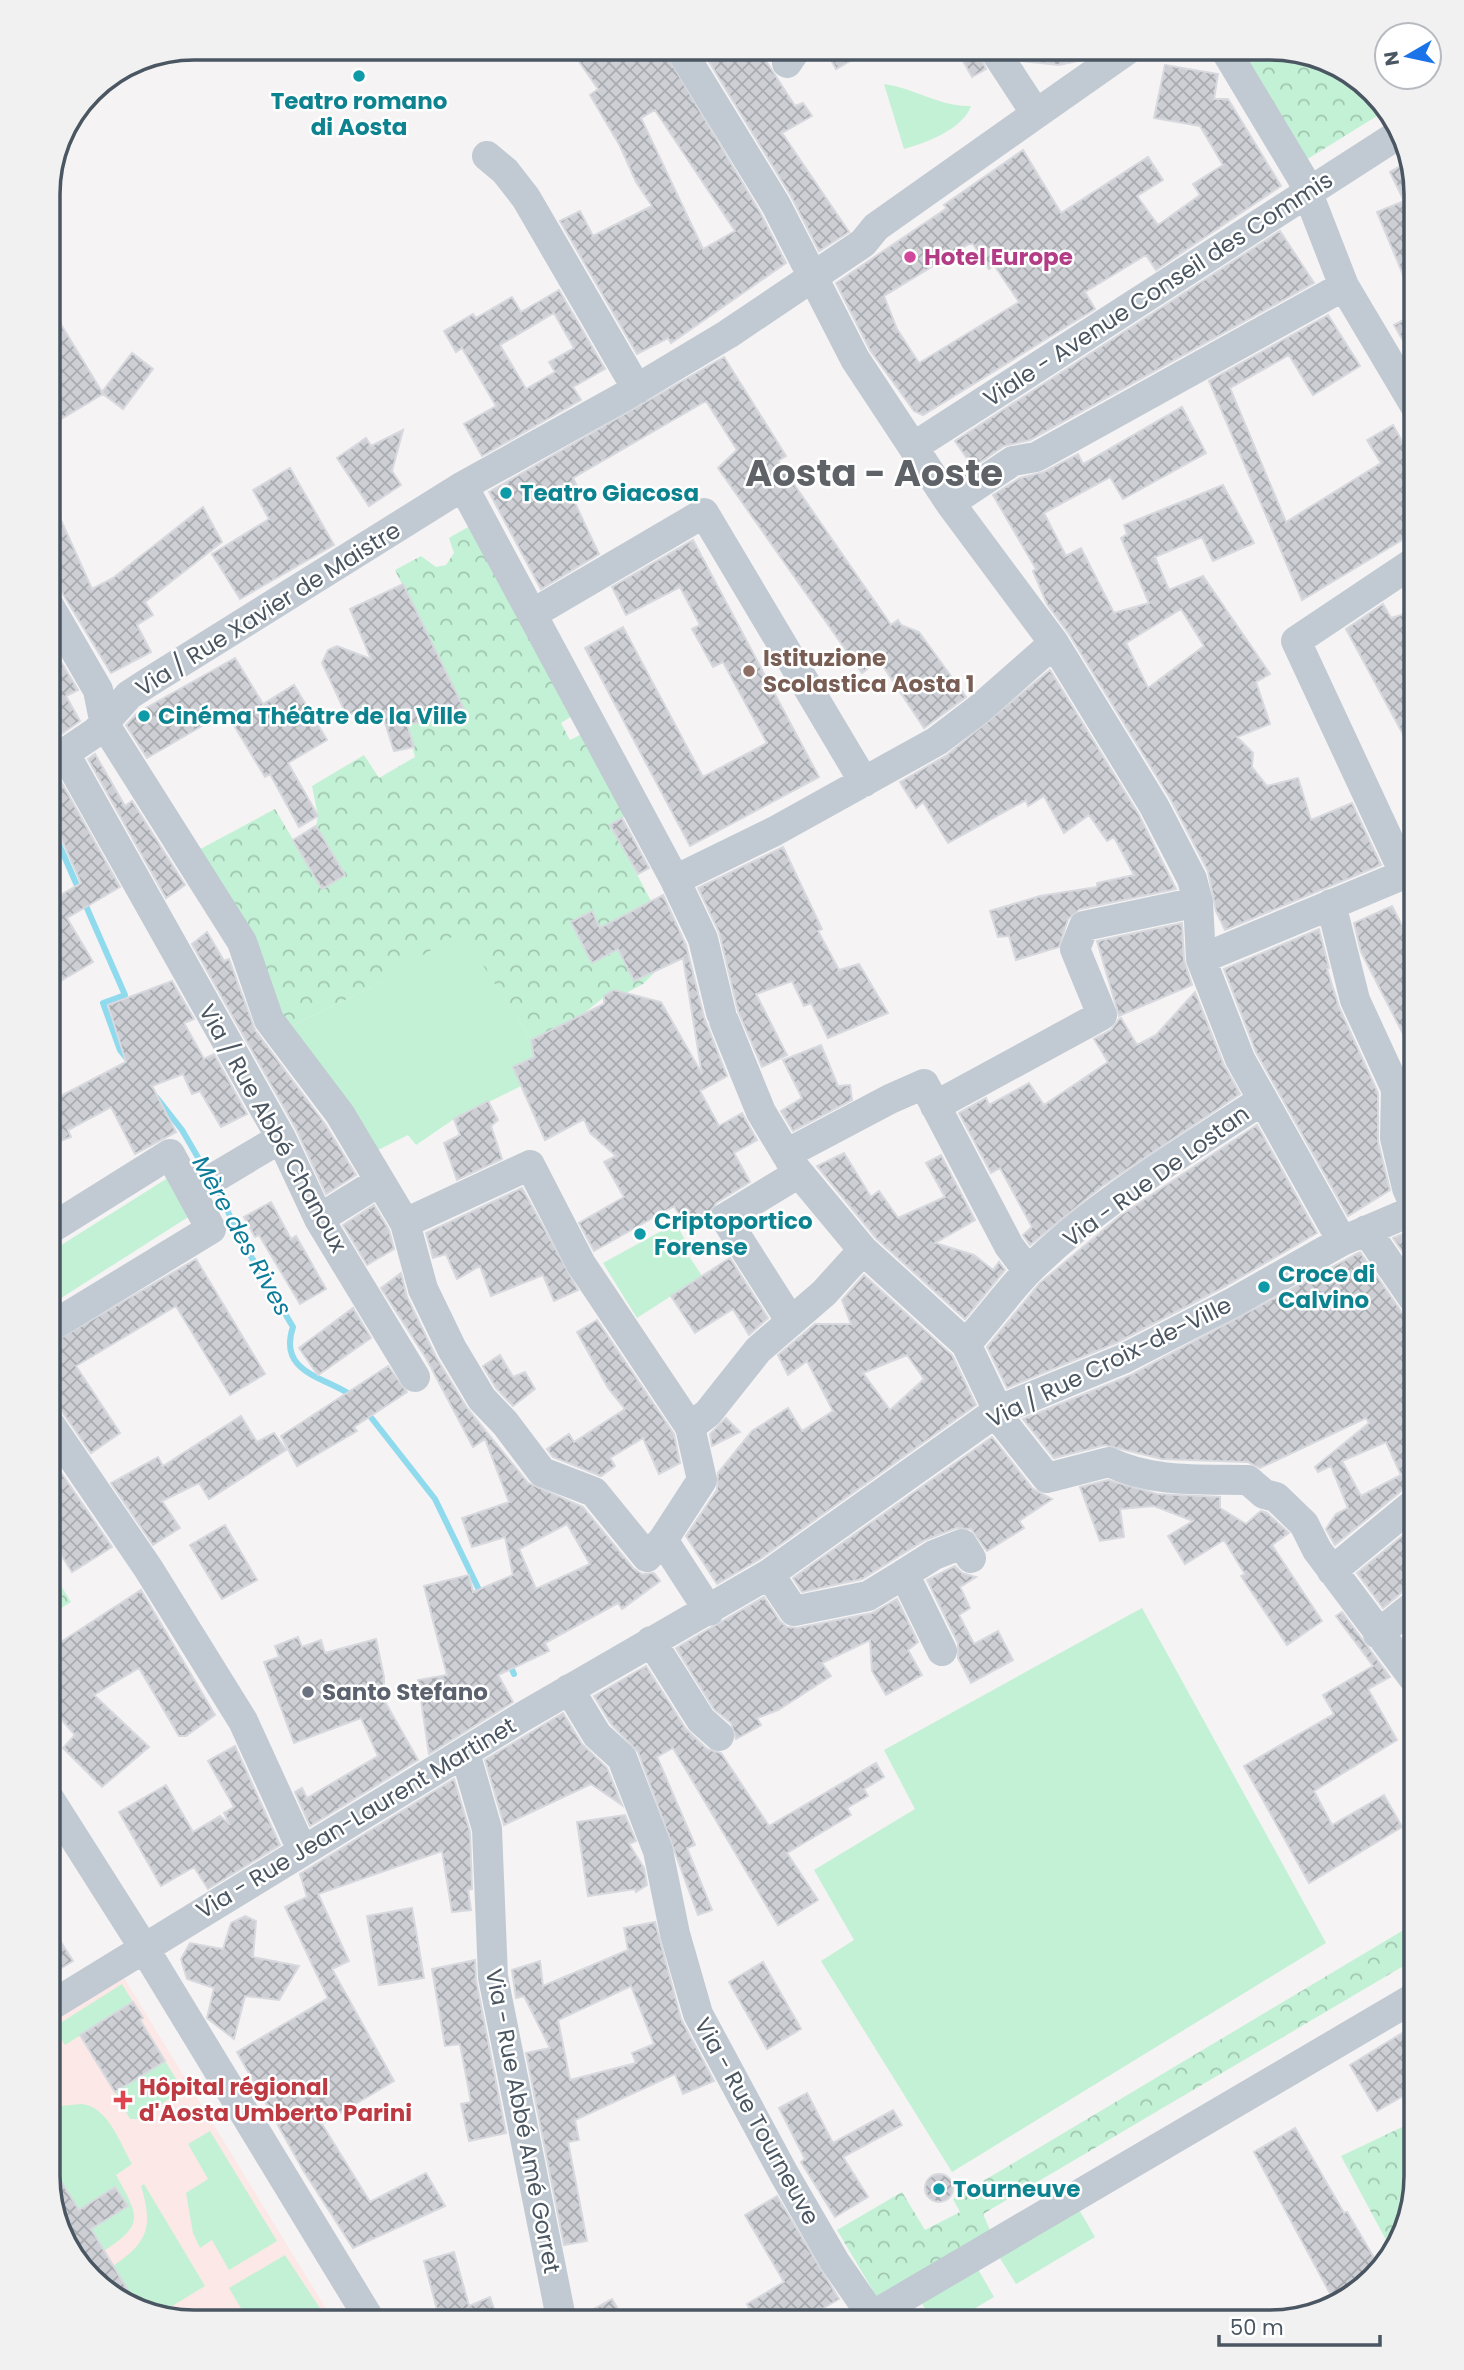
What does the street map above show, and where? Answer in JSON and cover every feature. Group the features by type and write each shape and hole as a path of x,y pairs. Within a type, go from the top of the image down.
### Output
{"street":[{"path":"687,60 776,205 855,359 950,503 1054,643 1185,861 1198,902 1201,959 1225,1024 1261,1101 1354,1235 1404,1290"},
{"path":"1001,60 1036,114"},
{"name":"Via / Rue Xavier de Maistre","path":"60,756 105,725 129,695 149,682 463,486 637,389 728,334 863,243 876,227 1113,60"},
{"path":"1231,60 1309,190 1345,286 1404,387"},
{"name":"Viale - Avenue Conseil des Commis","path":"914,447 1392,138"},
{"path":"486,156 505,171 526,198 637,389"},
{"path":"950,503 1013,461 1036,457 1345,286"},
{"path":"463,486 675,880 703,939 722,1017 761,1112 793,1164 863,1250 966,1344 1005,1425 1047,1478 1109,1462 1131,1472 1182,1480 1248,1480 1264,1494 1276,1497 1304,1524 1332,1571 1404,1667"},
{"path":"532,614 704,513 864,782"},
{"path":"1404,569 1296,641 1404,858"},
{"path":"60,624 98,690 105,725 242,942 270,1020 340,1114 405,1223 423,1289 452,1349 482,1399 505,1423 542,1472 594,1492 647,1557 663,1539 702,1480 690,1427 582,1264 530,1165 405,1223"},
{"path":"675,880 864,782 957,726 1054,643"},
{"name":"Via / Rue Abbé Chanoux","path":"60,765 134,877 281,1138 318,1219 415,1377"},
{"path":"1201,959 1404,875"},
{"path":"935,1105 1102,1015 1075,949 1084,926 1198,902"},
{"path":"1331,904 1354,1000 1396,1089 1395,1138 1404,1176"},
{"path":"790,1320 725,1218 793,1164 924,1084 1009,1246 1028,1271"},
{"name":"Via - Rue De Lostan","path":"966,1344 1028,1271 1106,1206 1261,1101"},
{"path":"203,1183 281,1138"},
{"path":"60,1223 170,1154 203,1183 211,1229 60,1321"},
{"path":"318,1219 380,1181"},
{"name":"Via / Rue Croix-de-Ville","path":"651,1641 709,1611 769,1574 999,1410 1123,1359 1234,1302 1354,1235 1404,1214"},
{"path":"690,1427 708,1413 758,1350 824,1293 863,1250"},
{"path":"60,1439 148,1568 243,1721 302,1850"},
{"path":"1332,1571 1404,1512"},
{"path":"663,1539 709,1611"},
{"path":"769,1574 794,1611 868,1596 934,1555 962,1544 971,1558"},
{"path":"904,1574 942,1651"},
{"path":"1378,1634 1404,1613"},
{"path":"651,1641 701,1720 719,1737"},
{"name":"Via - Rue Jean-Laurent Martinet","path":"60,2000 302,1850 651,1641"},
{"name":"Via - Rue Tourneuve","path":"569,1689 597,1735 622,1758 659,1851 675,1934 698,2014 784,2174 863,2310"},
{"name":"Via - Rue Abbé Amé Gorret","path":"465,1754 486,1829 493,1977 559,2310"},
{"path":"60,1816 144,1948 365,2310"},
{"path":"886,2310 1404,2004"}],"shaded area":[{"name":"Hôpital régional d'Aosta Umberto Parini","path":"124,1978 327,2310 168,2308 135,2297 119,2288 93,2265 73,2235 62,2202 60,2016"}],"green space":[{"path":"1244,60 1296,62 1329,73 1359,93 1379,115 1306,160"},
{"path":"884,84 949,104 971,106 967,114 952,128 933,139 904,149"},
{"path":"477,522 572,716 561,723 570,740 582,734 630,813 611,825 651,901 600,928 592,911 571,922 591,962 618,949 627,967 649,956 656,971 643,984 626,993 613,990 584,1013 531,1040 461,931 376,985 283,1030 193,853 275,809 322,889 344,875 316,826 318,816 312,786 364,755 379,778 415,757 407,724 468,717 395,570 421,556 436,567 446,565 454,553 449,538"},
{"path":"461,930 531,1040 534,1057 513,1067 521,1086 454,1119 416,1145 408,1135 370,1154 283,1030 376,985"},
{"path":"174,1174 196,1212 60,1299 60,1246"},
{"path":"676,1223 687,1244 683,1247 702,1276 637,1318 603,1263"},
{"path":"60,1584 71,1602 60,1609"},
{"path":"1142,1608 1326,1943 952,2172 821,1961 854,1940 814,1870 915,1809 884,1750"},
{"path":"1404,1930 1404,1966 983,2214 990,2230 878,2299 837,2230 902,2192 925,2230 960,2212 953,2199"},
{"path":"122,1984 133,2002 65,2045 60,2037 60,2023"},
{"path":"165,2061 183,2090 138,2119 130,2119 115,2092"},
{"path":"82,2104 99,2112 118,2137 132,2164 116,2175 133,2210 132,2226 104,2251 91,2229 127,2206 115,2187 79,2210 60,2180 60,2106"},
{"path":"1404,2126 1403,2194 1400,2211 1387,2242 1341,2156"},
{"path":"210,2131 277,2241 229,2270 212,2240 200,2248 193,2233 186,2193 208,2179 188,2144"},
{"path":"144,2184 205,2286 169,2308 130,2294 113,2266 134,2249 145,2232 147,2212 141,2186"},
{"path":"1078,2208 1095,2237 1016,2284 998,2255"},
{"path":"285,2255 321,2310 242,2310 229,2288"},
{"path":"975,2264 994,2297 972,2310 926,2310 919,2298"}],"building":[{"path":"578,60 670,60 761,214 786,263 671,343 668,338 637,354 560,221 580,211 593,236 652,206 636,182 620,146 590,95 598,89","holes":["655,110 735,231 703,249 641,118"]},
{"path":"708,60 765,60 795,106 803,103 812,116 782,133 849,232 819,251 791,196"},
{"path":"831,60 852,60 836,69"},
{"path":"962,60 982,60 986,69 972,77"},
{"path":"1021,60 1082,60 1059,65"},
{"path":"1165,65 1218,74 1214,99 1228,99 1281,186 1156,270 1146,255 1085,292 1095,309 923,415 914,411 870,350 836,283 947,208 944,205 1023,150 1061,213 1148,157 1163,180 1137,196 1158,225 1200,195 1193,184 1223,165 1200,126 1154,118","holes":["973,244 989,269 994,265 1019,302 919,363 897,329 884,296"]},
{"path":"1401,166 1404,201 1390,172"},
{"path":"1404,201 1404,277 1377,212"},
{"path":"1280,231 1314,283 1030,440 1004,446 973,467 955,441"},
{"path":"559,290 605,369 573,387 581,400 482,456 464,424 496,406 462,348 456,352 444,331 473,314 476,318 512,297 521,312","holes":["554,313 574,348 549,362 555,372 526,389 500,345"]},
{"path":"1328,315 1360,366 1313,395 1289,355 1230,388 1286,522 1381,463 1367,440 1393,425 1404,444 1404,539 1302,600 1209,381"},
{"path":"1404,320 1404,342 1394,325"},
{"path":"60,323 102,392 132,353 153,369 123,409 103,394 60,420"},
{"path":"724,357 786,456 778,461 891,625 898,620 901,625 919,632 966,697 924,728 879,660 862,673 718,468 737,450 706,401 573,478 581,494 574,501 599,554 541,589 489,492"},
{"path":"1182,407 1206,453 1123,499 1110,477 1044,513 1066,556 1081,548 1114,613 1149,603 1121,538 1127,534 1124,525 1223,485 1254,543 1213,561 1202,537 1155,557 1169,590 1203,576 1270,674 1256,682 1270,724 1237,737 1253,753 1252,767 1267,786 1298,778 1311,820 1352,803 1381,865 1225,930 1216,911 1208,871 1170,798 1069,634 1047,604 1033,571 1036,569 993,495 1020,478 1044,472 1078,454 1083,464","holes":["1181,609 1204,646 1148,688 1126,643"]},
{"path":"403,430 392,471 401,485 369,506 337,458 366,438 371,446"},
{"path":"290,468 334,545 240,599 212,554 269,519 253,490"},
{"path":"203,507 222,542 145,602 153,615 137,625 151,652 111,673 60,589 60,518 92,589 113,578"},
{"path":"693,540 819,777 690,846 585,648 623,627 703,777 767,743 723,662 713,667 692,629 700,625 680,587 626,615 612,587"},
{"path":"403,584 468,717 407,724 414,747 394,751 382,713 365,717 361,709 347,716 322,663 328,650 337,646 371,659 350,609"},
{"path":"1383,604 1391,618 1404,614 1404,736 1346,629"},
{"path":"235,658 263,704 294,685 327,740 288,763 318,816 299,827 270,774 265,777 226,712 147,758 126,725 137,713"},
{"path":"60,660 78,690 66,696 80,721 60,735"},
{"path":"1050,670 1139,815 1176,889 1080,909 1068,919 1059,947 1016,960 1009,936 998,937 990,911 1040,896 1097,887 1097,883 1134,875 1114,837 1107,841 1089,815 1064,833 1044,796 1028,806 1026,800 948,843 923,802 916,808 900,782 947,755"},
{"path":"95,754 125,806 132,801 185,885 166,898 88,759"},
{"path":"60,780 120,887 67,918 93,962 60,981 60,895 81,883 60,835"},
{"path":"622,818 649,868 638,874 610,825"},
{"path":"316,826 345,875 322,889 293,840"},
{"path":"783,847 822,929 818,931 839,970 859,964 888,1013 828,1038 811,1003 804,1006 792,981 756,994 787,1055 762,1067 738,1011 719,932 698,888"},
{"path":"663,895 686,945 704,1017 727,1076 700,1091 719,1126 742,1113 757,1140 734,1153 750,1182 716,1203 708,1218 688,1229 674,1206 594,1251 579,1223 624,1197 604,1162 616,1156 590,1133 584,1119 545,1140 513,1067 534,1057 531,1040 604,1004 604,996 614,990 661,1002 702,1074 683,958 634,981 618,949 592,963 571,922 592,911 600,928"},
{"path":"1392,906 1404,930 1404,1036 1361,952 1354,923"},
{"path":"1182,923 1184,960 1192,985 1119,1016 1097,941"},
{"path":"1319,929 1329,968 1327,969 1339,1007 1378,1093 1378,1142 1390,1190 1348,1216 1256,1052 1224,969"},
{"path":"207,932 224,961 229,959 255,1030 325,1124 356,1175 326,1194 296,1129 192,944"},
{"path":"172,981 194,1019 184,1023 204,1059 214,1054 247,1114 221,1127 200,1091 192,1094 183,1074 152,1086 176,1132 135,1154 111,1107 68,1130 71,1137 60,1141 60,1096 126,1062 108,1005"},
{"path":"1195,992 1224,1065 1240,1094 1101,1187 1030,1245 1023,1235 1032,1227 1000,1168 991,1173 959,1113 986,1098 989,1105 1029,1083 1044,1105 1108,1062 1094,1039 1111,1030 1119,1019 1121,1018 1137,1045 1156,1035"},
{"path":"821,1045 838,1086 850,1085 852,1100 793,1131 781,1111 802,1098 783,1060"},
{"path":"488,1101 498,1120 491,1126 502,1159 457,1180 444,1143 460,1135 454,1119"},
{"path":"1257,1125 1317,1233 1224,1287 1116,1343 1007,1388 987,1347 1040,1283 1121,1215"},
{"path":"844,1153 871,1197 879,1191 898,1218 945,1197 926,1163 941,1155 975,1220 935,1243 974,1255 993,1270 999,1262 1005,1270 965,1319 876,1238 817,1166"},
{"path":"522,1188 578,1290 554,1301 543,1275 491,1296 480,1266 457,1279 446,1254 433,1258 426,1233"},
{"path":"271,1202 291,1239 296,1236 326,1289 300,1304 259,1235 255,1237 244,1217"},
{"path":"374,1205 389,1230 394,1249 367,1265 343,1225"},
{"path":"1404,1233 1404,1254 1393,1238"},
{"path":"1360,1252 1404,1314 1404,1489 1335,1545 1326,1529 1336,1514 1348,1508 1331,1466 1318,1472 1315,1467 1369,1423 1366,1418 1260,1468 1248,1462 1162,1459 1105,1445 1054,1458 1023,1419 1131,1375","holes":["1386,1442 1401,1475 1361,1496 1342,1461"]},
{"path":"730,1258 768,1318 749,1335 733,1309 695,1333 671,1296"},
{"path":"196,1259 265,1374 230,1395 176,1306 76,1366 120,1433 91,1453 60,1410 60,1338"},
{"path":"401,1273 407,1297 436,1357 467,1408 528,1483 583,1507 633,1568 642,1574 654,1573 660,1581 622,1609 618,1603 545,1643 549,1651 498,1675 513,1702 429,1754 418,1680 447,1675 424,1586 469,1575 473,1592 513,1575 505,1537 472,1547 462,1518 509,1502 485,1439 473,1447 426,1358 381,1288","holes":["567,1524 590,1564 536,1589 519,1549"]},
{"path":"864,1275 952,1355 976,1405 760,1559 717,1584 686,1536 717,1490 718,1473 752,1431 788,1408 802,1431 833,1411 807,1361 788,1375 778,1355 815,1324 851,1324 842,1300","holes":["907,1355 924,1379 890,1410 863,1373"]},
{"path":"353,1308 371,1338 318,1375 299,1348"},
{"path":"597,1320 674,1434 680,1463 659,1474 643,1438 610,1458 615,1466 601,1476 553,1457 547,1449 569,1434 574,1442 625,1409 608,1388 577,1332"},
{"path":"500,1355 513,1377 525,1372 535,1389 513,1406 496,1388 483,1366"},
{"path":"388,1366 407,1392 354,1427 357,1431 297,1466 281,1436"},
{"path":"241,1416 257,1442 274,1433 286,1450 209,1499 199,1483 162,1501 180,1528 153,1545 111,1483 158,1457 163,1466"},
{"path":"726,1418 740,1432 712,1446 710,1434"},
{"path":"992,1437 1033,1489 1052,1499 1019,1521 1024,1528 987,1551 971,1529 956,1528 925,1540 862,1579 802,1592 793,1578"},
{"path":"60,1471 112,1547 72,1572 60,1553"},
{"path":"1108,1480 1157,1494 1220,1497 1220,1508 1246,1524 1261,1511 1267,1513 1289,1533 1272,1545 1322,1621 1287,1645 1241,1576 1245,1574 1224,1540 1185,1564 1168,1536 1193,1521 1154,1506 1120,1509 1124,1537 1100,1541 1080,1487"},
{"path":"225,1525 257,1580 222,1599 190,1545"},
{"path":"1404,1535 1404,1591 1383,1608 1357,1573"},
{"path":"955,1566 962,1573 976,1577 960,1587 970,1608 959,1615 974,1644 998,1631 1013,1660 971,1683 958,1658 958,1643 927,1580"},
{"path":"141,1590 215,1715 186,1736 179,1736 139,1668 94,1695 149,1747 102,1787 63,1748 75,1735 60,1718 60,1643"},
{"path":"764,1597 780,1621 787,1627 797,1628 872,1613 897,1599 918,1642 908,1650 922,1675 886,1695 872,1671 870,1640 822,1663 831,1676 778,1710 757,1718 761,1725 736,1739 731,1723 714,1709 676,1648"},
{"path":"1342,1612 1390,1677 1368,1689 1397,1740 1314,1791 1332,1825 1384,1795 1402,1827 1309,1883 1244,1766 1334,1714 1323,1695 1373,1666 1336,1616"},
{"path":"298,1637 302,1647 321,1640 325,1653 376,1639 384,1677 384,1700 418,1760 310,1826 295,1792 302,1788 307,1798 378,1756 361,1718 294,1743 264,1662 279,1657 275,1646"},
{"path":"646,1666 686,1729 707,1749 721,1753 769,1826 876,1763 884,1777 864,1789 868,1796 847,1808 851,1815 787,1853 818,1900 778,1925 673,1748 657,1757 695,1845 687,1848 712,1910 698,1915 638,1752 611,1724 594,1696"},
{"path":"563,1713 582,1744 607,1768 622,1805 591,1784 504,1825 485,1760"},
{"path":"235,1746 280,1845 208,1889 194,1867 161,1886 119,1812 166,1785 193,1832 220,1816 230,1825 224,1813 234,1807 208,1761"},
{"path":"454,1779 470,1832 472,1889 468,1890 471,1910 452,1912 442,1851 318,1894 349,1961 332,1969 394,2081 322,2124 370,2202 426,2173 445,2206 353,2248 303,2170 237,2052 328,1998 285,1907 307,1897 300,1874"},
{"path":"625,1815 636,1841 629,1844 644,1868 647,1885 636,1892 635,1889 588,1896 577,1822"},
{"path":"412,1908 424,1978 379,1985 367,1916"},
{"path":"245,1916 256,1921 253,1957 299,1966 279,2000 245,1996 234,2039 207,2018 214,1988 187,1979 181,1959 190,1943 223,1949 231,1923"},
{"path":"655,1922 681,2019 714,2081 683,2094 675,2074 575,2120 579,2140 568,2142 587,2241 564,2245 526,2053 550,2048 524,1996 516,1998 512,1970 540,1961 543,1986 628,1950 624,1928","holes":["631,1986 654,2044 632,2053 636,2063 570,2080 558,2020"]},
{"path":"60,1940 73,1961 60,1969"},
{"path":"475,1960 476,1980 506,2133 469,2141 461,2104 471,2102 460,2044 445,2046 432,1969"},
{"path":"763,1962 801,2029 767,2049 729,1982"},
{"path":"133,2002 143,2018 140,2020 165,2061 115,2092 80,2035"},
{"path":"1404,2032 1404,2095 1377,2111 1350,2065"},
{"path":"807,2093 833,2143 893,2110 902,2125 843,2157 868,2197 835,2217 801,2162 805,2159 779,2108"},
{"path":"1295,2128 1344,2213 1347,2212 1375,2260 1345,2288 1331,2296 1254,2152"},
{"name":"Tourneuve","path":"939,2174 949,2178 953,2188 949,2198 939,2202 929,2198 925,2188 929,2178"},
{"path":"60,2180 79,2210 115,2187 128,2206 91,2229 130,2294 105,2277 82,2251 67,2219"},
{"path":"777,2196 839,2299 820,2310 750,2310 747,2304 784,2282 745,2215"},
{"path":"454,2252 469,2306 490,2297 494,2310 437,2310 424,2261"},
{"path":"612,2299 618,2310 592,2310"}],"waterway":[{"name":"Mère des Rives","path":"60,847 125,995 103,1003 120,1050 129,1061"},
{"name":"Mère des Rives","path":"157,1098 182,1130 207,1173"},
{"name":"Mère des Rives","path":"215,1185 243,1243 293,1327 290,1343 292,1355 298,1365 354,1397"},
{"name":"Mère des Rives","path":"366,1411 435,1499 482,1596"},
{"name":"Mère des Rives","path":"508,1661 514,1674"}],"place":[{"name":"Teatro romano di Aosta","path":"359,76"},
{"name":"Hotel Europe","path":"910,257"},
{"name":"Teatro Giacosa","path":"506,493"},
{"name":"Istituzione Scolastica Aosta 1","path":"749,671"},
{"name":"Cinéma Théâtre de la Ville","path":"144,716"},
{"name":"Criptoportico Forense","path":"640,1234"},
{"name":"Croce di Calvino","path":"1264,1287"},
{"name":"Santo Stefano","path":"308,1692"},
{"name":"Hôpital régional d'Aosta Umberto Parini","path":"123,2100"},
{"name":"Tourneuve","path":"939,2189"}],"district":[{"name":"Aosta - Aoste","path":"874,473"}]}
